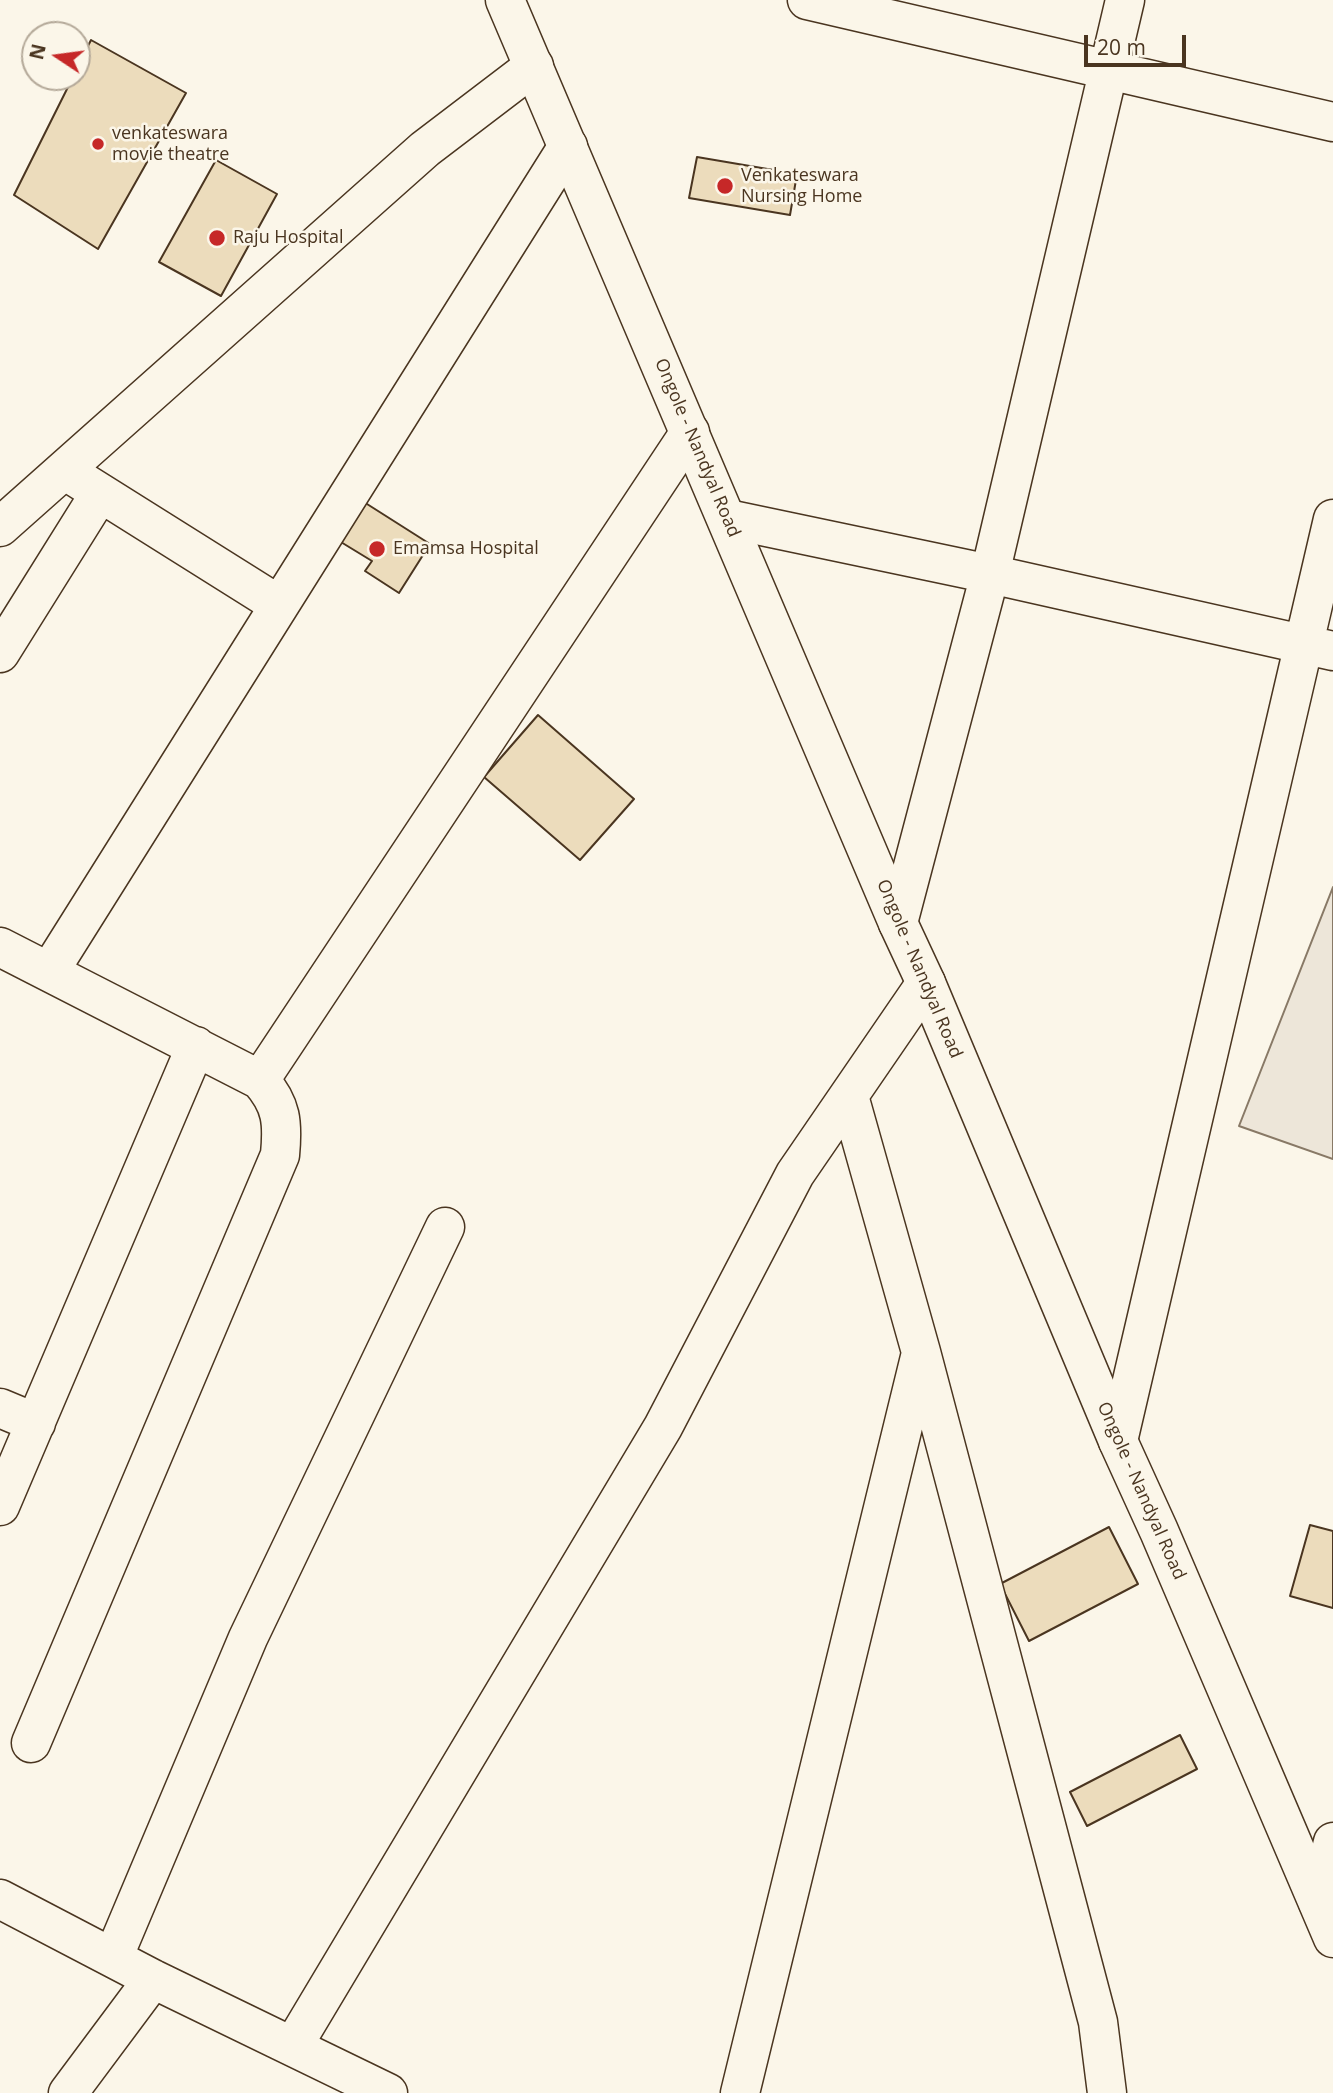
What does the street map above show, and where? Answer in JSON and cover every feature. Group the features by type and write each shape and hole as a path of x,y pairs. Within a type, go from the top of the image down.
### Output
{"street":[{"name":"Ongole - Nandyal Road","path":"505,0 898,923 926,983 1118,1441 1333,1938"},
{"path":"807,0 1333,121"},
{"path":"898,923 990,574 1125,0"},
{"path":"0,527 425,149 534,66"},
{"path":"49,972 568,146"},
{"path":"260,1080 690,432"},
{"path":"64,470 279,605"},
{"path":"0,653 100,493"},
{"path":"727,519 1318,647"},
{"path":"1118,1441 1318,647 1333,519"},
{"path":"0,947 260,1080 272,1093 283,1126 280,1156 31,1743"},
{"path":"293,2046 663,1427 795,1174 926,983"},
{"path":"0,1506 196,1046"},
{"path":"849,1096 921,1352 1098,2022 1107,2093"},
{"path":"113,1958 248,1638 445,1227"},
{"path":"740,2093 921,1352"},
{"path":"0,1408 36,1423"},
{"path":"1318,1902 1333,1842"},
{"path":"0,1899 153,1979 388,2093"},
{"path":"68,2093 153,1979"}],"shaded area":[{"path":"1333,887 1333,1159 1239,1126"}],"building":[{"name":"venkateswara movie theatre","path":"91,40 186,93 98,249 14,195 66,91 91,91"},
{"path":"697,157 797,174 790,215 689,198"},
{"path":"216,160 277,194 221,296 159,262"},
{"path":"356,497 430,544 399,593 365,571 372,561 331,536"},
{"path":"538,715 634,799 580,860 484,777"},
{"path":"1310,1525 1333,1531 1333,1608 1290,1596"},
{"path":"1109,1527 1138,1584 1029,1641 1000,1584"},
{"path":"1180,1735 1197,1769 1087,1826 1070,1792"}],"place":[{"name":"venkateswara movie theatre","path":"98,144"},
{"name":"Venkateswara Nursing Home","path":"725,186"},
{"name":"Raju Hospital","path":"217,238"},
{"name":"Emamsa Hospital","path":"377,549"}]}
